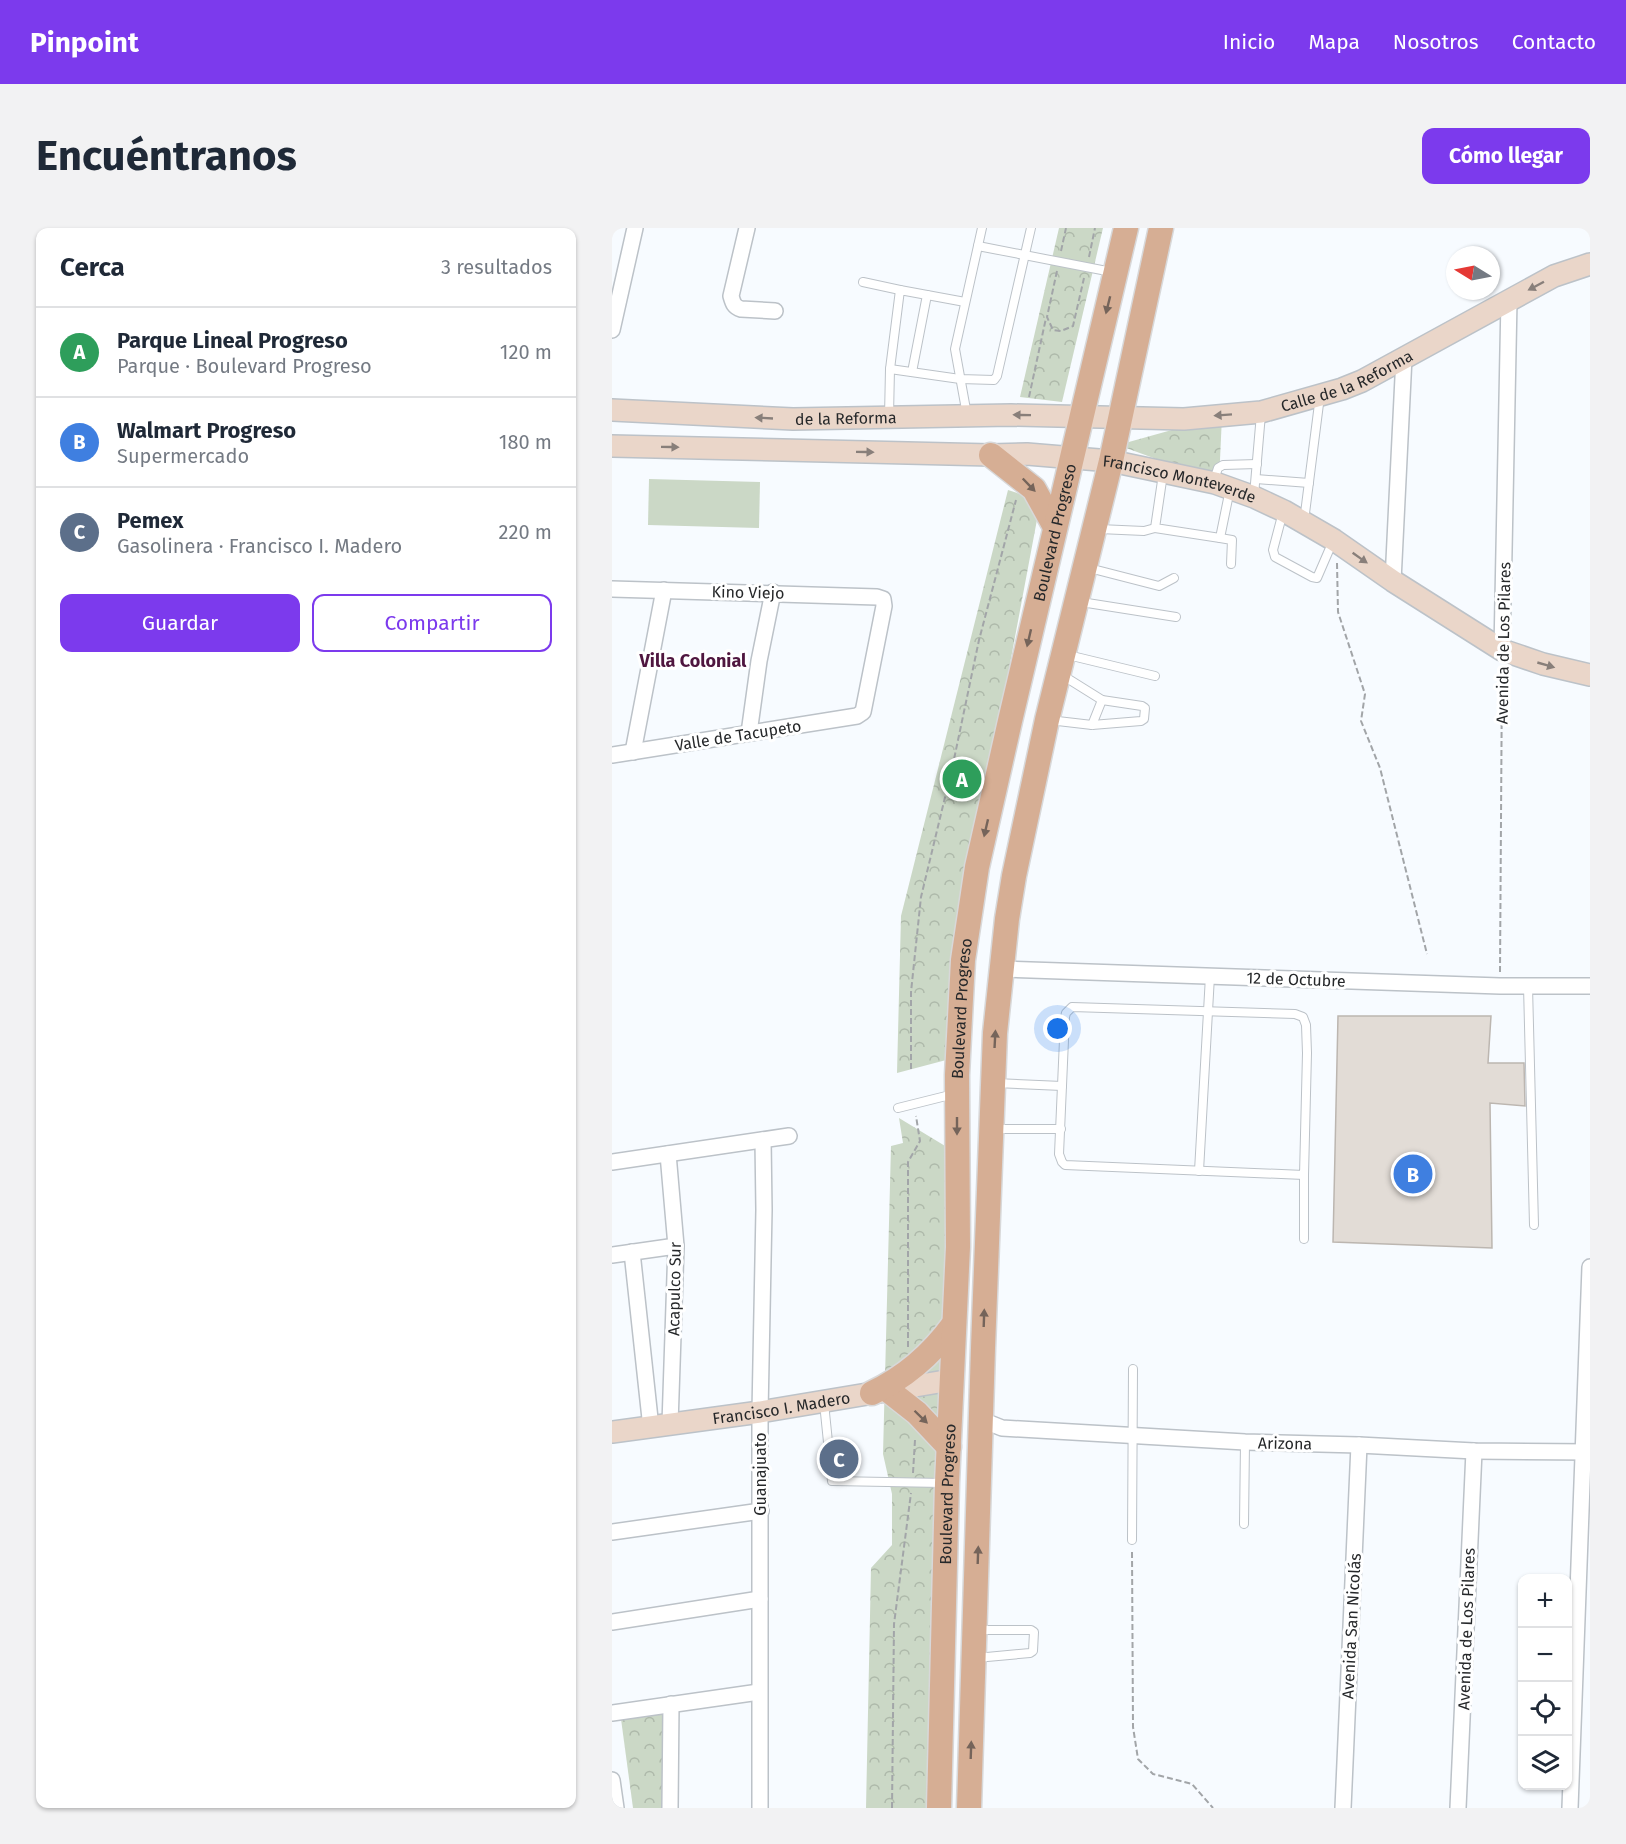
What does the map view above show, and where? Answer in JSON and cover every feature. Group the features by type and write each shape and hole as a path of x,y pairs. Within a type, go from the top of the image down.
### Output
{"main road":[{"name":"Boulevard Progreso","path":"939,1808 947,1483 958,1212 957,1093 960,1000 969,916 980,856 1054,527 1126,228"},
{"name":"Boulevard Progreso","path":"969,1808 995,1033 1002,969 1014,876 1047,720 1111,461 1161,228"},
{"path":"991,455 1022,477 1034,489 1054,527"},
{"path":"949,1447 917,1413 881,1392 926,1358 953,1325"},
{"path":"982,1420 951,1380 983,1348"}],"street":[{"path":"612,330 619,264 634,228"},
{"path":"747,228 731,296 736,307 775,311"},
{"name":"Calle de la Reforma","path":"1080,417 1184,419 1261,412 1321,395 1362,381 1554,276 1590,264"},
{"name":"Avenida de Los Pilares","path":"1502,650 1509,300"},
{"path":"1392,582 1404,357"},
{"name":"de la Reforma","path":"612,410 793,419 1029,415 1080,417"},
{"name":"Francisco Monteverde","path":"612,446 1027,454 1111,461 1221,486 1255,488 1284,511 1335,541 1392,582 1502,650 1543,664 1590,675"},
{"name":"Kino Viejo","path":"612,589 773,592 883,599 884,606 862,712"},
{"path":"633,752 664,590"},
{"path":"749,733 759,661 773,592"},
{"name":"Valle de Tacupeto","path":"612,755 857,716 862,712"},
{"name":"12 de Octubre","path":"1002,969 1500,986 1590,986"},
{"path":"612,1161 789,1136"},
{"name":"Guanajuato","path":"760,1808 763,1140"},
{"name":"Acapulco Sur","path":"660,1426 676,1246 668,1154"},
{"path":"612,1255 676,1246"},
{"path":"632,1252 660,1426"},
{"path":"1570,1808 1586,1452 1590,1267"},
{"name":"Francisco I. Madero","path":"612,1432 760,1412 951,1380"},
{"name":"Arizona","path":"982,1420 1002,1428 1245,1442 1474,1451 1586,1452"},
{"name":"Avenida San Nicolás","path":"1343,1808 1359,1445"},
{"name":"Avenida de Los Pilares","path":"1458,1808 1474,1451"},
{"path":"612,1532 761,1511"},
{"path":"612,1622 760,1599"},
{"path":"612,1713 759,1692"},
{"path":"670,1808 671,1704"},
{"path":"612,1780 616,1808"}],"lane":[{"path":"967,416 955,351 982,228"},
{"path":"890,369 960,379 991,381 996,378 1031,228"},
{"path":"978,246 1117,273"},
{"path":"863,282 965,302"},
{"path":"889,417 890,369 900,290"},
{"path":"912,372 927,295"},
{"path":"1304,523 1321,395"},
{"path":"1261,412 1255,488 1309,483"},
{"path":"1220,538 1221,486 1218,468 1223,465 1257,464"},
{"path":"1155,528 1163,472"},
{"path":"1284,511 1273,549 1275,557 1317,578 1335,541"},
{"path":"1094,528 1144,531 1155,528 1232,540 1231,564"},
{"path":"1084,567 1159,586 1174,578"},
{"path":"1076,601 1176,617"},
{"path":"1061,664 1155,676"},
{"path":"1047,720 1092,725 1144,719 1142,706 1102,700 1061,664"},
{"path":"1092,725 1102,700"},
{"path":"1199,1171 1210,976"},
{"path":"1528,986 1534,1225"},
{"path":"1304,1175 1065,1165 1059,1154 1066,1013 1072,1007 1295,1014 1303,1017 1306,1025 1307,1053 1304,1239"},
{"path":"994,1083 1062,1086"},
{"path":"898,1108 957,1093"},
{"path":"992,1129 1061,1130"},
{"path":"1132,1540 1133,1369"},
{"path":"824,1402 832,1480 947,1483"},
{"path":"1244,1524 1245,1442"},
{"path":"974,1658 1030,1653 1033,1651 1034,1632 1031,1630 975,1630"}],"path":[{"path":"1029,415 1028,402 1066,228"},
{"path":"1047,317 1053,330 1061,331 1073,326 1095,228"},
{"path":"911,1069 911,992 921,897 953,764 979,640 1022,477"},
{"path":"1335,541 1338,612 1365,694 1361,721 1380,768 1427,954"},
{"name":"Avenida de Los Pilares","path":"1500,986 1502,650"},
{"path":"908,1348 908,1162 920,1141 914,1105"},
{"path":"892,1808 894,1624 917,1413"},
{"path":"1132,1540 1133,1727 1138,1759 1153,1774 1192,1784 1213,1808"}],"green space":[{"path":"1059,228 1103,228 1062,402 1020,397"},
{"path":"1222,416 1219,482 1118,445"},
{"path":"649,479 760,482 759,528 648,525"},
{"path":"1008,490 1023,495 1039,509 971,872 950,1059 897,1073 901,916"},
{"path":"899,1118 955,1152 933,1808 866,1808 871,1568 892,1545 892,1494 883,1454 891,1146 903,1143"},
{"path":"664,1713 665,1808 633,1808 621,1719"}],"building":[{"path":"1338,1016 1491,1016 1488,1063 1524,1063 1525,1106 1490,1103 1492,1248 1333,1242"}],"place":[{"name":"Parque Lineal Progreso","path":"962,779"},
{"name":"Walmart Progreso","path":"1413,1174"},
{"name":"Pemex","path":"839,1459"}],"district":[{"name":"Villa Colonial","path":"693,661"}]}
